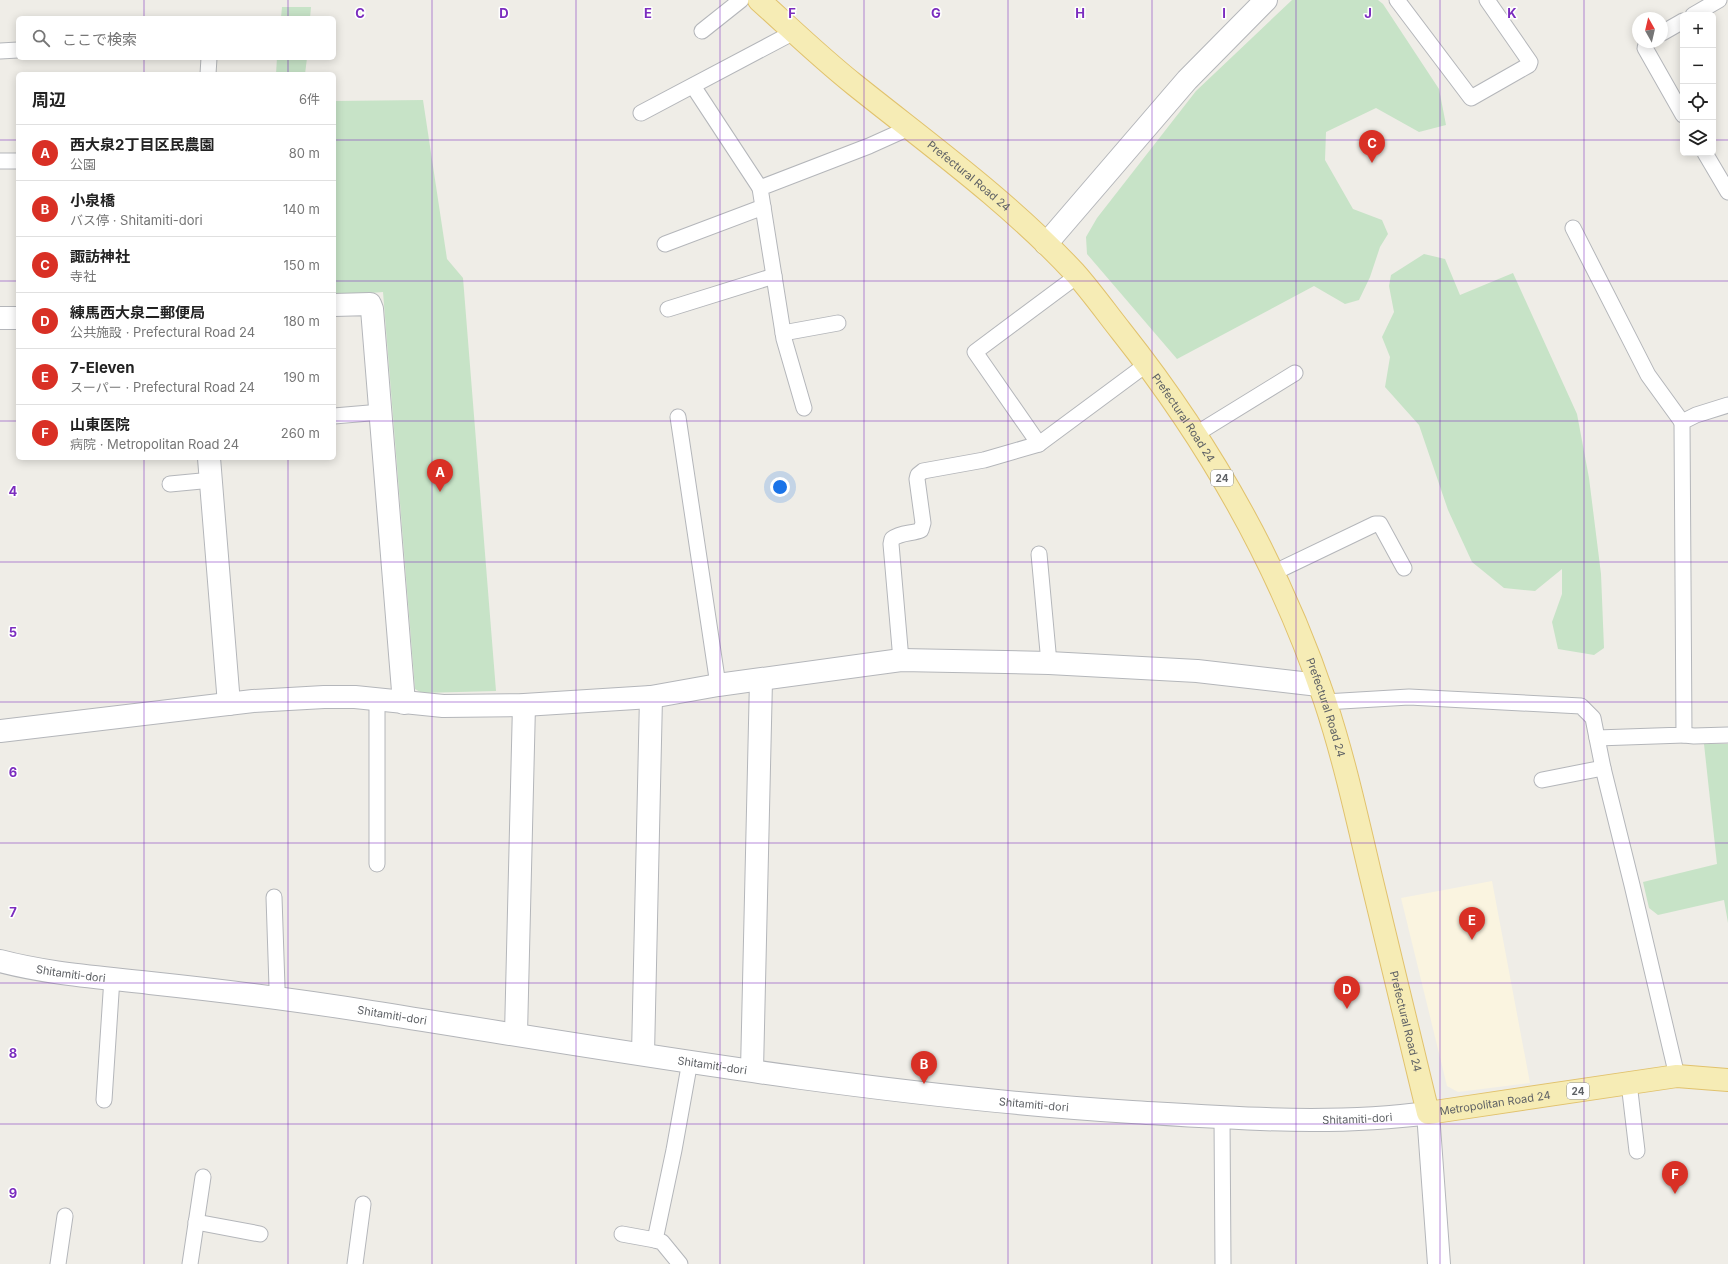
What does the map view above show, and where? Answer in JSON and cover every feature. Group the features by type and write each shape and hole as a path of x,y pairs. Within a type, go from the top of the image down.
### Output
{"main road":[{"name":"Prefectural Road 24","path":"759,0 851,82 979,183 1046,244 1077,276 1147,364 1196,434 1236,502 1273,573 1322,694 1354,807 1428,1113"},
{"name":"Metropolitan Road 24","path":"1428,1113 1677,1076 1728,1080"}],"street":[{"path":"1046,244 1187,80 1259,2"},
{"path":"336,305 370,304 381,412 404,703"},
{"path":"0,318 16,318"},
{"path":"209,460 229,704"},
{"path":"0,731 229,704 324,697 355,697 443,706 524,705 651,697 718,685 901,660 1049,663 1197,671 1322,694"},
{"path":"752,1070 761,680"},
{"path":"643,1054 651,697"},
{"path":"516,1034 524,705"},
{"name":"Shitamiti-dori","path":"0,961 50,971 276,997 643,1054 923,1094 1066,1108 1222,1118 1321,1119 1400,1117 1428,1113"},
{"path":"1428,1113 1439,1264"}],"lane":[{"path":"702,32 741,0"},
{"path":"1397,0 1471,98 1529,65 1530,62 1487,0"},
{"path":"1698,12 1719,0"},
{"path":"1668,30 1680,23"},
{"path":"641,113 794,32"},
{"path":"1645,48 1680,110"},
{"path":"0,51 16,50"},
{"path":"208,72 209,60"},
{"path":"693,86 760,188 783,333 804,408"},
{"path":"760,188 869,146 909,128"},
{"path":"1707,156 1728,192"},
{"path":"0,161 16,161"},
{"path":"665,244 763,207"},
{"path":"1573,228 1648,375 1682,422 1684,735"},
{"path":"668,309 774,276"},
{"path":"1039,444 975,352 1077,276"},
{"path":"783,333 838,323"},
{"path":"901,660 891,544 892,538 897,535 921,530 923,523 917,479 918,475 923,471 984,460 1039,444 1147,364"},
{"path":"1196,434 1295,374"},
{"path":"1682,422 1696,415 1728,405"},
{"path":"336,416 381,412"},
{"path":"678,417 718,685"},
{"path":"170,484 212,480"},
{"path":"1273,573 1375,524 1380,524 1404,568"},
{"path":"1039,554 1049,663"},
{"path":"1322,694 1581,706 1593,718 1603,768 1677,1076"},
{"path":"376,864 377,700"},
{"path":"1597,738 1728,735"},
{"path":"1542,780 1603,768"},
{"path":"274,898 277,987 276,997"},
{"path":"104,1100 112,978"},
{"path":"655,1240 674,1150 690,1061"},
{"path":"1629,1083 1637,1151"},
{"path":"1222,1118 1223,1264"},
{"path":"190,1264 203,1177"},
{"path":"355,1264 363,1204"},
{"path":"58,1264 65,1216"},
{"path":"196,1222 260,1234"},
{"path":"622,1234 662,1242 680,1264"}],"shaded area":[{"path":"1492,881 1530,1083 1458,1092 1447,1086 1401,898"}],"green space":[{"path":"1292,0 1378,0 1383,4 1439,89 1446,125 1419,132 1376,108 1326,132 1325,160 1353,209 1382,220 1388,234 1380,247 1370,277 1359,300 1345,304 1314,286 1177,359 1087,254 1086,237 1097,218 1196,91"},
{"path":"282,7 311,7 310,16 281,16"},
{"path":"277,60 307,60 305,72 276,72"},
{"path":"423,100 447,259 463,278 496,691 422,693 415,689 383,292 336,296 336,101"},
{"path":"1424,254 1445,259 1460,295 1513,273 1577,414 1589,478 1601,574 1604,648 1594,655 1558,649 1552,622 1562,594 1562,569 1535,591 1504,588 1472,562 1448,510 1419,425 1385,387 1390,357 1382,337 1394,312 1389,286 1391,275"},
{"path":"1704,744 1728,744 1728,923 1724,900 1658,915 1649,908 1643,882 1717,864"}],"place":[{"name":"諏訪神社","path":"1372,163"},
{"name":"西大泉2丁目区民農園","path":"440,492"},
{"name":"7-Eleven","path":"1472,940"},
{"name":"練馬西大泉二郵便局","path":"1347,1009"},
{"name":"小泉橋","path":"924,1084"},
{"name":"山東医院","path":"1675,1194"}]}
